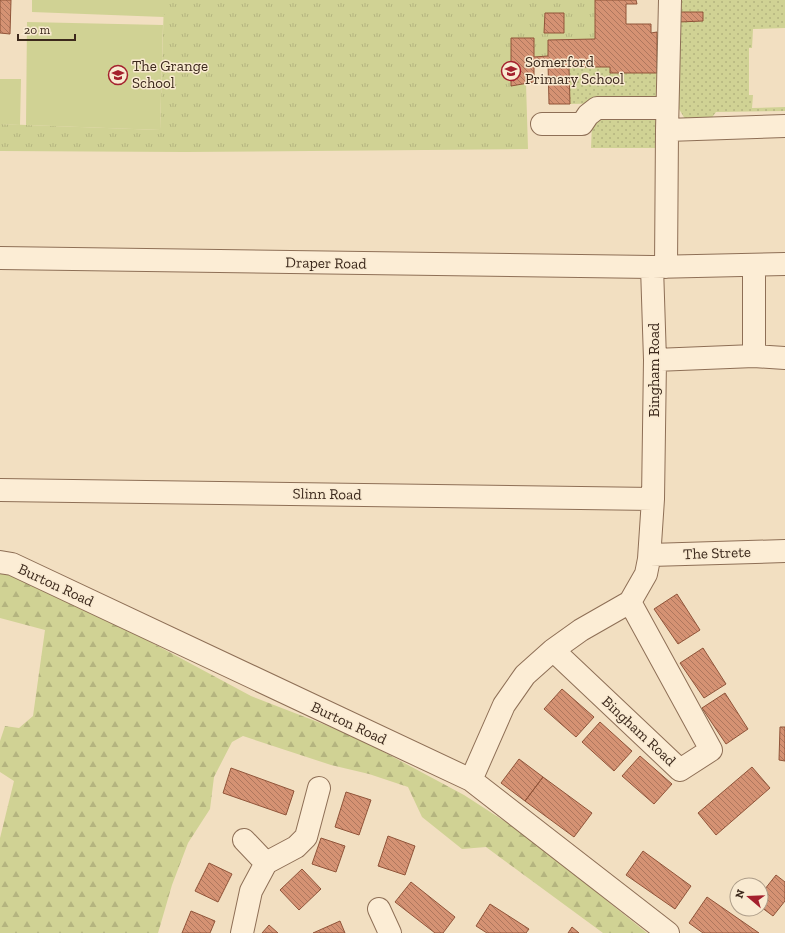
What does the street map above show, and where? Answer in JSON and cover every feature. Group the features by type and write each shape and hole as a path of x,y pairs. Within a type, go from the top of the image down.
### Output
{"street":[{"name":"Bingham Road","path":"553,650 680,770 711,750 630,602 646,574 650,555 653,499 655,360 667,130 670,0"},
{"path":"542,124 582,124 588,114 597,108 667,108"},
{"path":"667,130 785,126"},
{"name":"Draper Road","path":"0,258 659,267"},
{"path":"659,267 785,264"},
{"path":"754,265 754,356"},
{"path":"655,360 754,356 785,358"},
{"name":"Slinn Road","path":"0,490 653,499"},
{"name":"The Strete","path":"650,555 785,551"},
{"name":"Burton Road","path":"0,562 12,564 470,780 668,933"},
{"path":"470,780 504,705 525,675 553,650 581,630 630,602"},
{"path":"242,933 251,891 266,863 296,847 306,837 318,788"},
{"path":"244,840 266,863"},
{"path":"380,909 390,933"}],"green space":[{"path":"32,0 164,0 164,17 32,12"},
{"path":"164,0 595,0 595,39 548,40 548,56 534,57 533,38 511,38 512,85 526,83 528,149 185,152 0,151 0,124 160,130"},
{"path":"679,0 785,0 785,28 753,29 752,48 749,48 749,95 753,95 752,108 785,107 785,111 716,112 707,124 685,119 676,104"},
{"path":"27,22 163,25 160,130 26,125"},
{"path":"569,67 610,67 610,73 657,73 663,76 663,102 570,104"},
{"path":"0,79 21,79 20,125 0,124"},
{"path":"597,117 659,118 656,223 655,148 591,148 592,124"},
{"path":"0,572 10,574 117,624 251,696 354,736 464,795 523,833 647,933 603,933 486,847 462,849 422,817 408,787 369,774 331,765 243,736 232,742 214,777 210,809 188,843 172,885 158,933 0,933 0,838 14,781 0,772 0,741 5,726 19,728 33,716 45,630 0,618"}],"building":[{"path":"0,0 11,0 10,34 0,33"},
{"path":"595,0 636,0 637,4 626,4 626,24 651,24 651,33 657,32 657,73 610,73 610,67 569,67 570,104 549,104 548,63 534,63 534,82 511,86 511,38 534,38 534,57 548,56 548,40 595,39"},
{"path":"679,12 703,12 703,21 679,22"},
{"path":"545,13 564,13 564,33 544,33"},
{"path":"677,594 700,630 678,644 654,609"},
{"path":"703,648 726,684 704,698 680,663"},
{"path":"562,689 594,717 576,737 544,709"},
{"path":"725,693 748,729 726,744 702,708"},
{"path":"600,722 632,751 614,771 582,742"},
{"path":"780,727 785,727 785,761 779,760"},
{"path":"640,756 672,784 654,804 622,776"},
{"path":"519,759 543,777 525,801 501,783"},
{"path":"752,767 770,788 716,835 698,813"},
{"path":"231,768 294,791 286,815 223,793"},
{"path":"543,777 592,813 574,837 525,801"},
{"path":"346,792 371,800 359,835 335,827"},
{"path":"388,836 415,846 405,875 378,866"},
{"path":"321,838 345,846 336,872 312,864"},
{"path":"643,851 691,886 675,909 626,875"},
{"path":"209,863 232,874 218,902 195,891"},
{"path":"302,869 321,889 299,910 280,890"},
{"path":"776,875 785,882 785,901 773,916 769,913 769,884"},
{"path":"411,882 455,917 443,933 435,933 395,902"},
{"path":"707,897 729,912 729,917 736,917 759,933 703,933 689,923"},
{"path":"490,904 529,929 526,933 487,933 476,926"},
{"path":"191,911 215,921 210,933 182,933"},
{"path":"340,921 345,933 313,933"},
{"path":"269,925 278,933 262,933"},
{"path":"572,927 579,933 568,933"}],"place":[{"name":"Somerford Primary School","path":"511,71"},
{"name":"The Grange School","path":"118,75"}]}
